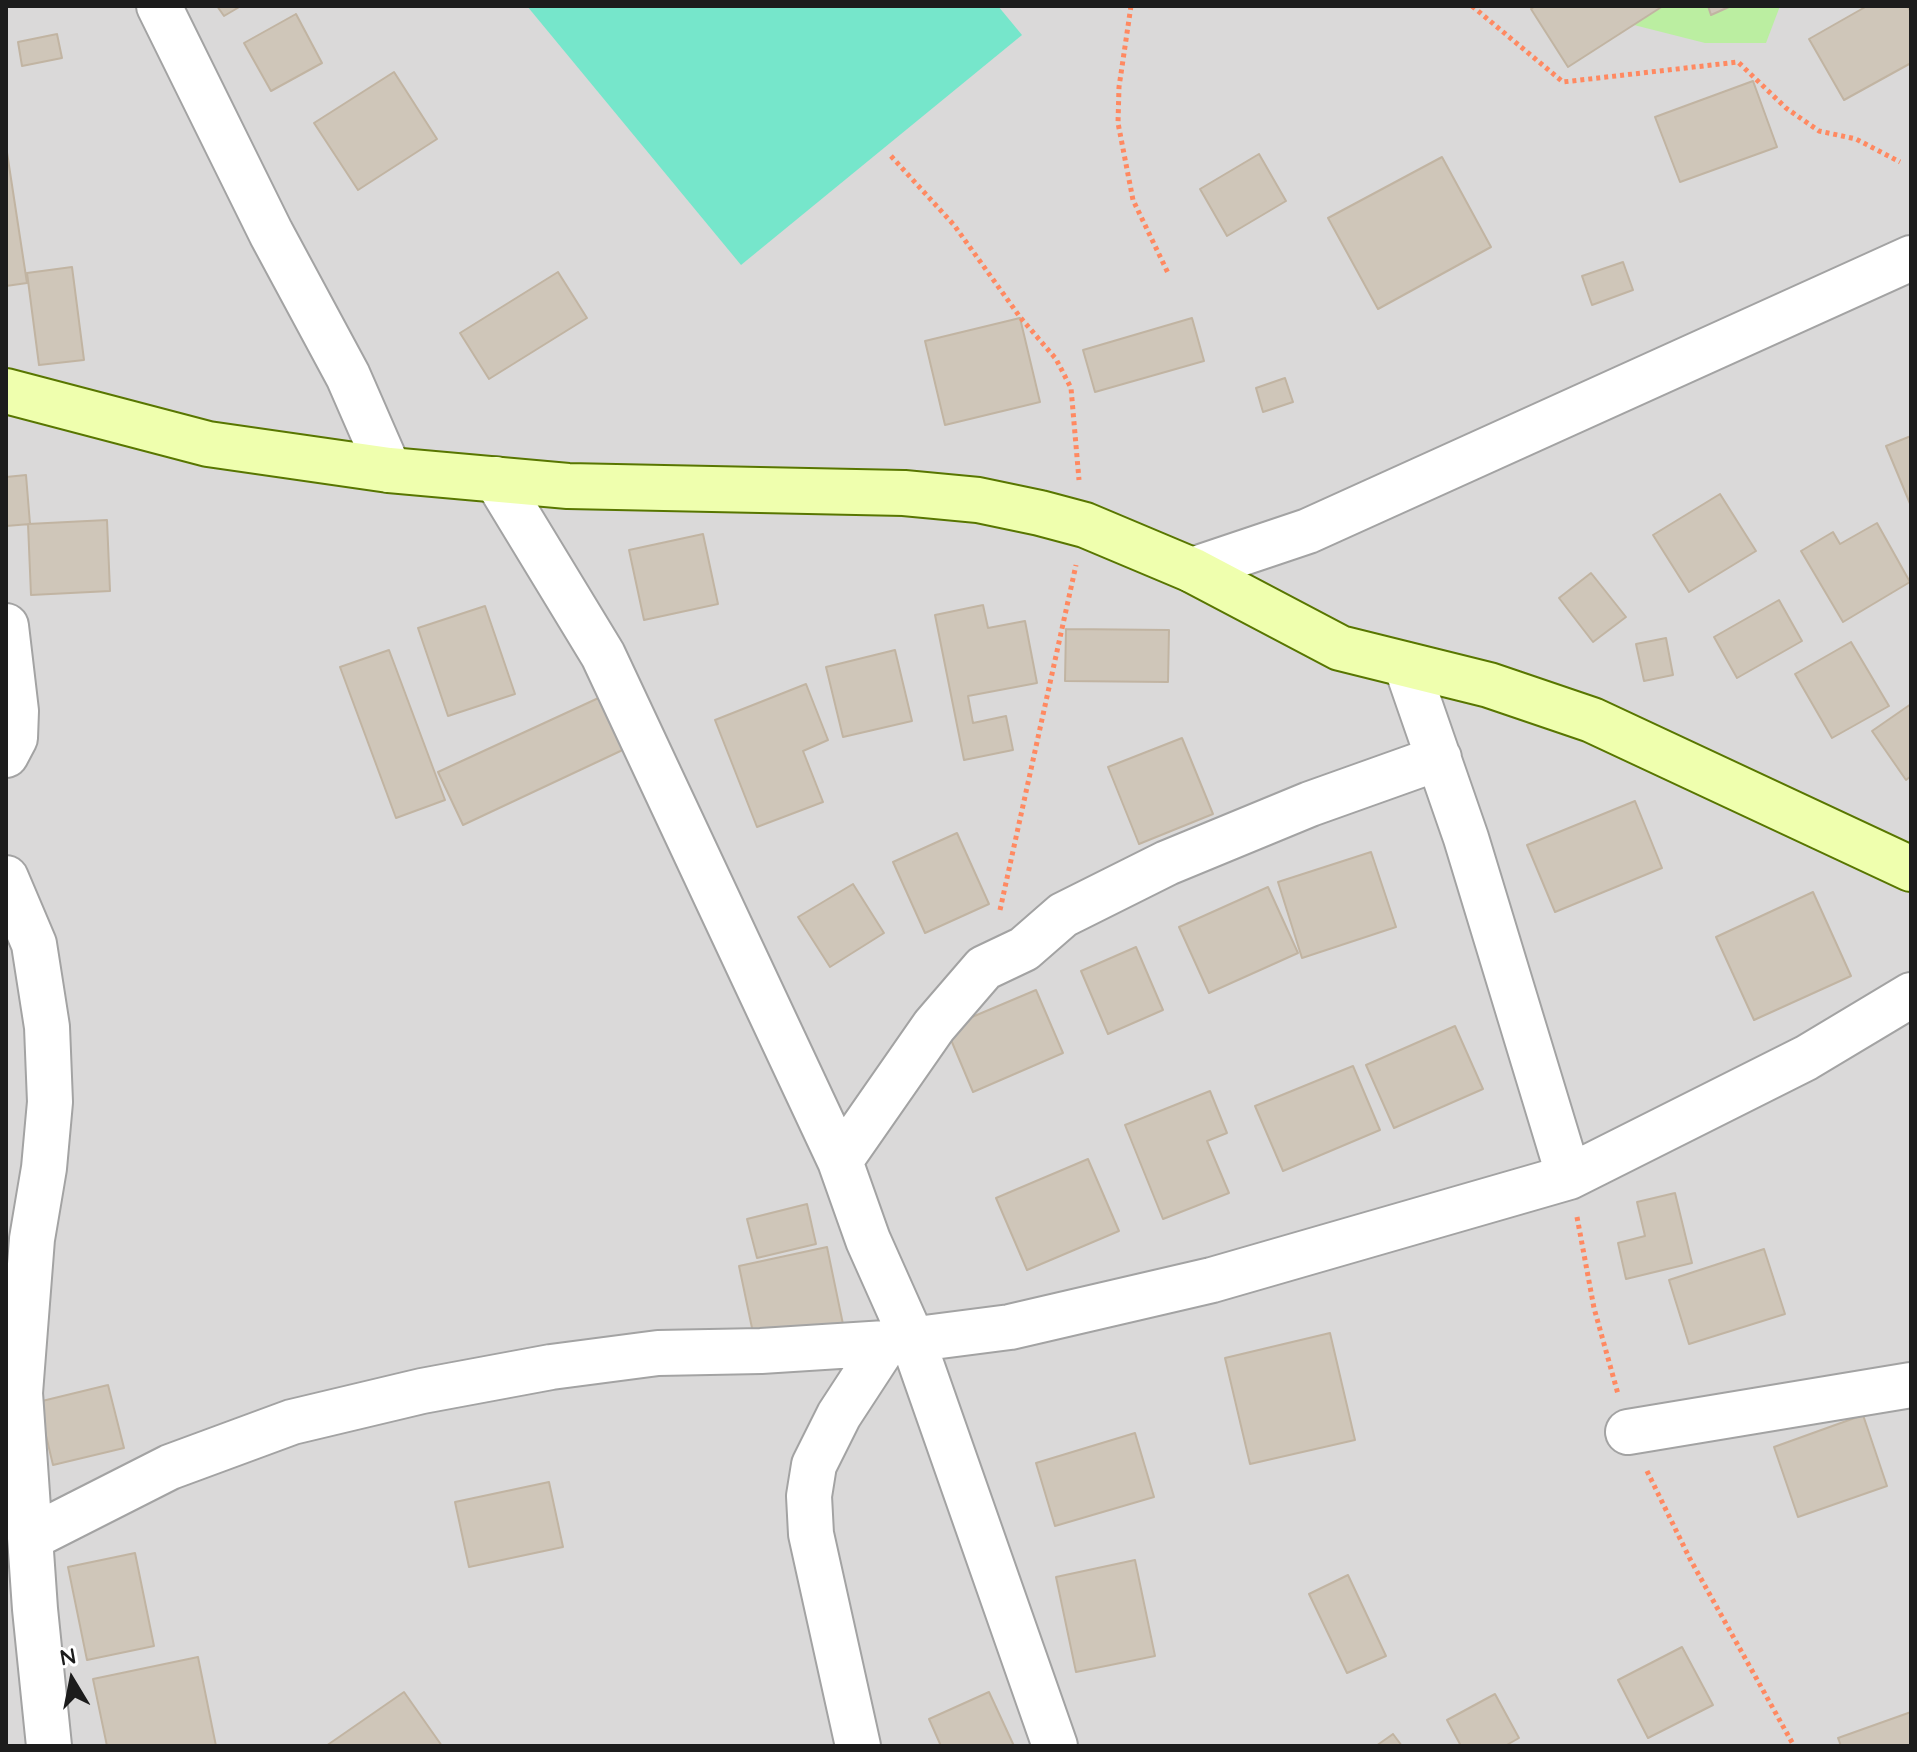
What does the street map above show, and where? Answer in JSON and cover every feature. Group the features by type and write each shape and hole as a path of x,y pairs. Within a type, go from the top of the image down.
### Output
{"street":[{"path":"159,6 236,164 348,376 389,470"},
{"path":"1192,570 1308,531 1911,258"},
{"path":"6,391 208,444 389,470 568,486 904,493 978,500 1085,525 1192,570 1340,648 1489,685 1592,720 1911,869"},
{"path":"496,479 603,655 840,1161 900,1342 1055,1746"},
{"path":"6,626 16,711 15,738 6,755"},
{"path":"1406,665 1439,758 1569,1177"},
{"path":"840,1161 934,1026 984,968 1024,949 1063,915 1167,863 1310,804 1439,758"},
{"path":"6,878 34,944 48,1042 49,1115 32,1239 20,1393 49,1746"},
{"path":"30,1538 170,1467 292,1422 422,1391 551,1367 658,1353 761,1351 900,1342 1010,1327 1212,1280 1569,1177 1806,1058 1911,995"},
{"path":"858,1746 811,1534 809,1496 814,1465 839,1415 900,1342"},
{"path":"1628,1432 1911,1385"}],"path":[{"path":"1131,6 1119,87 1118,123 1133,200 1168,273"},
{"path":"1472,6 1563,82 1738,62 1786,108 1819,131 1856,139 1900,162"}],"shaded area":[{"path":"6,6 1911,6 1911,1746 6,1746"}],"green space":[{"path":"527,6 998,6 1022,35 741,265"},
{"path":"1559,6 1780,6 1766,43 1705,43"}],"building":[{"path":"217,6 241,6 224,16"},
{"path":"1535,6 1663,6 1568,67 1531,9"},
{"path":"1708,6 1731,6 1711,15"},
{"path":"1867,6 1907,6 1911,12 1911,63 1844,100 1809,39"},
{"path":"296,14 322,63 271,91 244,43"},
{"path":"57,34 62,58 22,66 18,42"},
{"path":"394,72 437,139 358,190 314,123"},
{"path":"1753,81 1777,147 1680,182 1655,117"},
{"path":"6,146 27,283 6,286"},
{"path":"1259,154 1286,201 1227,236 1200,189"},
{"path":"1442,157 1491,247 1378,309 1328,218"},
{"path":"1623,262 1633,290 1592,305 1582,276"},
{"path":"72,267 84,360 39,365 27,273"},
{"path":"558,272 587,318 489,379 460,333"},
{"path":"1020,318 1040,402 945,425 925,341"},
{"path":"1192,318 1204,361 1095,392 1083,350"},
{"path":"1285,378 1293,402 1263,412 1256,388"},
{"path":"1911,436 1911,506 1886,446"},
{"path":"26,475 30,524 6,526 6,477"},
{"path":"1720,494 1756,551 1689,592 1653,535"},
{"path":"107,520 110,591 31,595 28,524"},
{"path":"1877,523 1910,582 1843,622 1801,551 1833,532 1840,544"},
{"path":"703,534 718,604 644,620 629,550"},
{"path":"1591,573 1626,617 1593,642 1559,598"},
{"path":"1779,600 1802,641 1737,678 1714,637"},
{"path":"983,605 988,628 1025,621 1037,683 968,696 973,723 1006,716 1013,750 964,760 935,615"},
{"path":"485,606 515,694 448,716 418,628"},
{"path":"1066,629 1169,630 1168,682 1065,681"},
{"path":"1666,638 1673,675 1644,681 1636,644"},
{"path":"1851,642 1889,706 1832,738 1795,674"},
{"path":"389,650 445,800 396,818 340,667"},
{"path":"895,650 912,721 843,737 826,667"},
{"path":"806,684 828,740 803,751 823,802 757,827 715,720"},
{"path":"605,695 629,747 463,825 438,772"},
{"path":"1911,704 1911,776 1906,780 1872,731"},
{"path":"1182,738 1213,814 1139,844 1108,767"},
{"path":"1635,801 1662,868 1555,912 1527,845"},
{"path":"957,833 989,904 925,933 893,862"},
{"path":"1371,852 1396,927 1302,958 1278,882"},
{"path":"853,884 884,933 830,967 798,917"},
{"path":"1268,887 1298,953 1209,993 1179,927"},
{"path":"1813,892 1851,976 1754,1020 1716,937"},
{"path":"1136,947 1163,1010 1108,1034 1081,971"},
{"path":"1036,990 1063,1053 973,1092 946,1028"},
{"path":"1455,1026 1483,1089 1394,1128 1366,1065"},
{"path":"1353,1066 1380,1130 1283,1171 1255,1106"},
{"path":"1210,1091 1227,1133 1207,1141 1229,1193 1163,1219 1125,1125"},
{"path":"1088,1159 1119,1231 1027,1270 996,1198"},
{"path":"1675,1193 1692,1263 1626,1279 1618,1243 1645,1236 1637,1202"},
{"path":"807,1204 816,1244 757,1258 747,1219"},
{"path":"827,1247 844,1329 756,1347 739,1266"},
{"path":"1764,1249 1785,1314 1689,1344 1669,1280"},
{"path":"1330,1333 1355,1440 1250,1464 1225,1358"},
{"path":"108,1385 124,1448 53,1465 38,1402"},
{"path":"1863,1415 1887,1486 1798,1517 1774,1447"},
{"path":"1135,1433 1154,1497 1055,1526 1036,1463"},
{"path":"549,1482 563,1547 469,1567 455,1502"},
{"path":"135,1553 154,1646 87,1660 68,1567"},
{"path":"1135,1560 1155,1656 1076,1672 1056,1577"},
{"path":"1348,1575 1386,1656 1347,1673 1309,1594"},
{"path":"1682,1647 1713,1705 1648,1738 1618,1680"},
{"path":"198,1657 216,1746 107,1746 93,1679"},
{"path":"404,1692 442,1746 326,1746"},
{"path":"989,1692 1014,1746 941,1746 929,1719"},
{"path":"1495,1694 1519,1738 1505,1746 1461,1746 1447,1720"},
{"path":"1911,1712 1911,1746 1841,1746 1838,1738"},
{"path":"1393,1734 1402,1746 1376,1746"}]}
